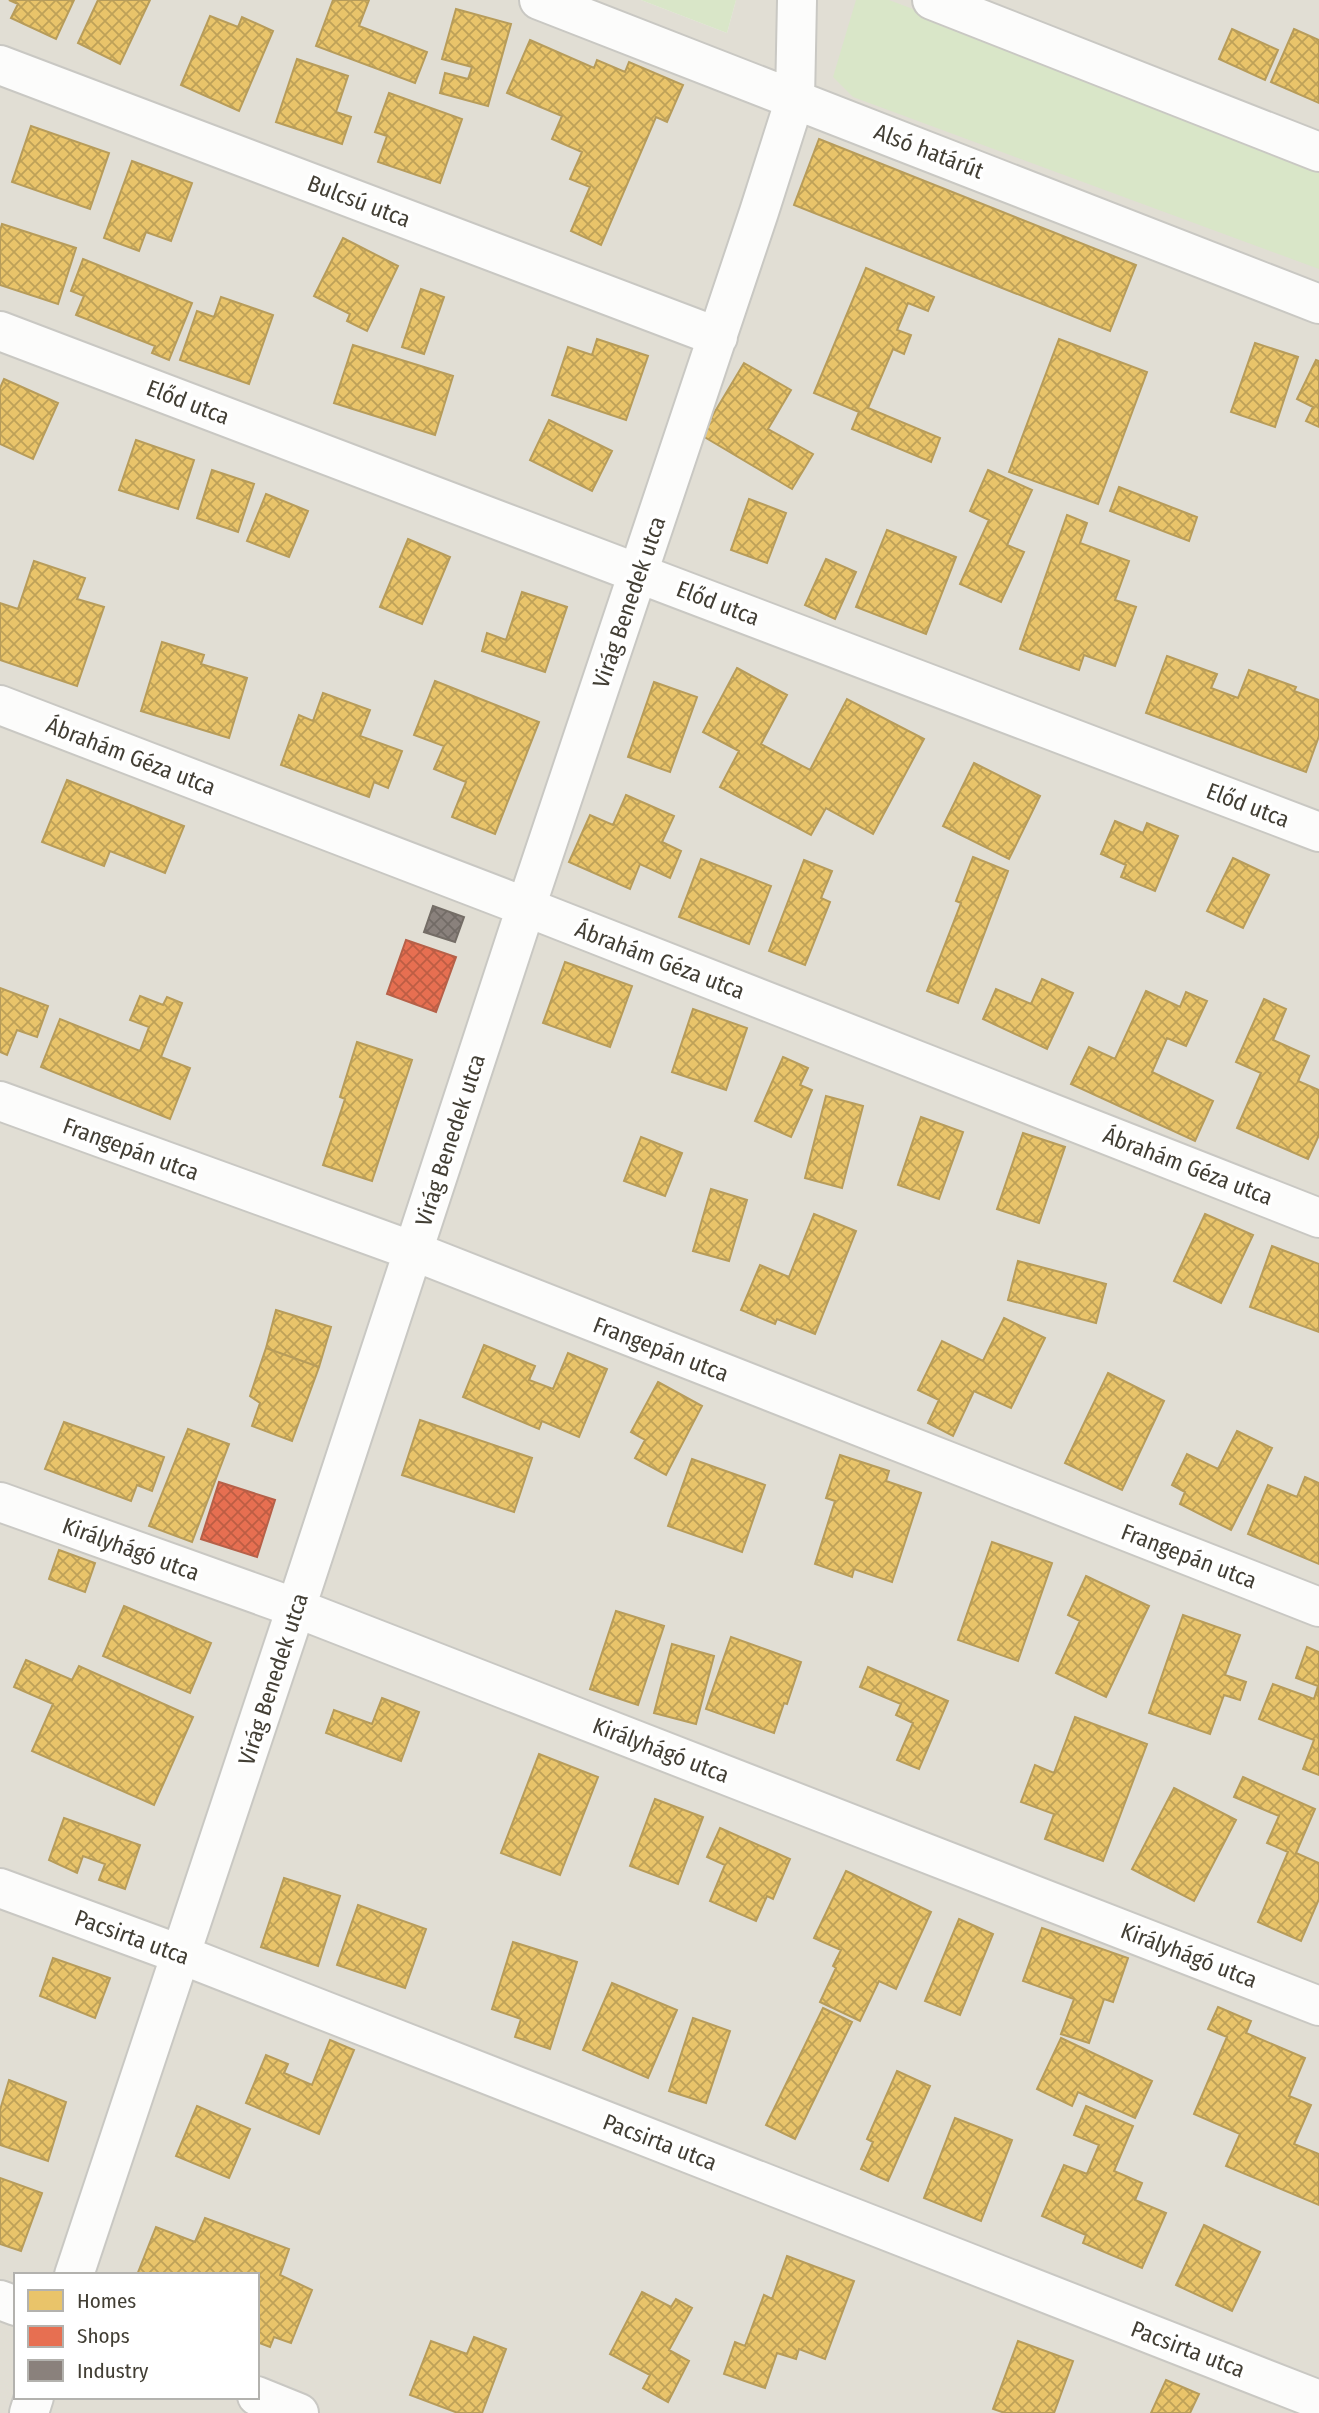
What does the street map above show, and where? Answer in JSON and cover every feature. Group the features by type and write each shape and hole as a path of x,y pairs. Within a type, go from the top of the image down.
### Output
{"street":[{"name":"Alsó határút","path":"539,0 1319,304"},
{"name":"Virág Benedek utca","path":"75,2273 795,99 797,0"},
{"path":"932,0 1319,152"},
{"name":"Bulcsú utca","path":"0,65 718,337"},
{"name":"Előd utca","path":"0,331 1319,832"},
{"name":"Ábrahám Géza utca","path":"0,705 1319,1218"},
{"name":"Frangepán utca","path":"0,1101 413,1251 1319,1607"},
{"name":"Királyhágó utca","path":"0,1502 296,1608 1319,2006"},
{"name":"Pacsirta utca","path":"0,1888 182,1955 1319,2400"},
{"path":"259,2397 299,2413"}],"shaded area":[{"path":"0,0 641,0 727,33 736,0 1319,0 1319,2413 0,2413"}],"green space":[{"path":"641,0 736,0 727,33"},
{"path":"856,0 889,0 1319,162 1319,269 853,97 833,77"}],"building: Homes":[{"path":"9,0 74,0 56,39 11,18 18,4"},
{"path":"98,0 150,0 120,64 78,43"},
{"path":"333,0 369,0 359,26 427,52 415,83 316,46"},
{"path":"456,9 511,24 488,106 440,93 445,73 468,79 472,67 442,59"},
{"path":"210,16 238,27 242,17 273,31 239,111 181,85"},
{"path":"1232,29 1278,50 1265,80 1219,59"},
{"path":"1294,29 1319,40 1319,103 1271,82"},
{"path":"530,40 594,68 597,60 625,72 629,62 683,85 667,122 656,117 601,245 571,231 590,187 570,179 582,152 552,139 562,116 507,93"},
{"path":"297,59 348,76 336,112 351,117 342,144 276,122"},
{"path":"389,93 462,119 440,183 378,162 387,136 375,132"},
{"path":"31,126 109,153 90,209 12,182"},
{"path":"819,139 1136,265 1110,331 794,205"},
{"path":"132,161 192,183 171,241 146,232 139,251 104,238"},
{"path":"2,224 76,248 58,304 0,285"},
{"path":"343,238 398,266 367,331 347,321 350,314 314,296"},
{"path":"83,259 192,303 169,360 152,353 155,346 76,315 84,296 71,291"},
{"path":"866,268 934,297 928,311 908,303 897,330 911,335 904,354 893,349 868,408 940,438 931,462 852,429 859,412 814,393"},
{"path":"421,289 444,297 424,354 402,347"},
{"path":"221,297 273,315 249,384 180,360 197,311 214,317"},
{"path":"597,339 648,356 626,420 552,395 568,347 592,355"},
{"path":"1059,339 1147,372 1098,504 1009,472"},
{"path":"1255,343 1298,357 1275,427 1231,412"},
{"path":"353,345 453,376 435,435 334,403"},
{"path":"1316,360 1319,361 1319,427 1306,421 1313,407 1297,399"},
{"path":"744,363 791,390 768,429 813,454 792,489 701,435"},
{"path":"4,379 58,403 33,459 0,444 0,388"},
{"path":"549,420 612,451 592,491 530,460"},
{"path":"136,440 194,460 178,509 119,490"},
{"path":"212,470 254,484 238,532 197,518"},
{"path":"988,470 1032,490 1007,545 1024,552 1001,602 960,584 989,520 970,511"},
{"path":"1119,487 1197,517 1189,541 1110,511"},
{"path":"266,494 308,511 289,557 247,541"},
{"path":"749,499 786,513 767,563 731,550"},
{"path":"1067,515 1087,523 1080,543 1129,561 1115,600 1136,607 1115,666 1084,655 1079,670 1020,649"},
{"path":"887,530 956,557 926,634 856,607"},
{"path":"408,539 450,557 422,624 380,607"},
{"path":"826,559 856,572 835,619 805,605"},
{"path":"34,561 85,578 77,599 104,607 77,686 0,660 0,603 18,609"},
{"path":"522,592 567,607 545,672 482,651 487,633 506,640"},
{"path":"162,642 204,655 201,664 247,678 229,738 141,711"},
{"path":"1167,656 1217,674 1211,688 1238,698 1249,670 1296,687 1294,691 1319,700 1319,736 1306,772 1146,713"},
{"path":"737,668 787,695 761,744 810,770 847,699 924,739 873,834 826,808 811,835 720,787 739,751 703,732"},
{"path":"435,681 539,722 495,834 452,817 466,782 434,769 444,746 414,735"},
{"path":"654,682 697,697 670,772 628,757"},
{"path":"323,693 370,710 360,736 402,751 388,788 374,782 369,797 281,765 299,715 313,721"},
{"path":"974,763 1040,796 1009,859 943,826"},
{"path":"67,780 184,826 165,873 110,851 104,866 42,842"},
{"path":"626,795 674,816 662,842 681,851 670,878 640,864 630,889 569,862 590,815 613,825"},
{"path":"1115,821 1143,833 1147,823 1178,836 1155,891 1121,877 1126,865 1101,854"},
{"path":"973,857 1008,871 958,1003 927,991 961,903 956,901"},
{"path":"1233,858 1269,875 1243,928 1207,911"},
{"path":"701,859 771,886 749,944 679,917"},
{"path":"804,860 832,871 821,898 830,902 805,965 769,951"},
{"path":"565,962 632,986 610,1047 543,1023"},
{"path":"1042,979 1073,993 1047,1049 983,1019 996,989 1031,1004"},
{"path":"0,988 48,1006 37,1037 17,1030 7,1055 0,1052"},
{"path":"1146,991 1180,1007 1186,992 1207,1001 1186,1046 1167,1038 1152,1072 1213,1101 1195,1141 1071,1084 1089,1047 1115,1059"},
{"path":"140,996 163,1005 167,997 182,1003 161,1057 190,1068 170,1119 41,1067 60,1019 140,1051 149,1027 130,1020"},
{"path":"1264,999 1286,1009 1273,1040 1309,1056 1298,1081 1319,1090 1319,1135 1308,1159 1237,1128 1261,1073 1236,1062"},
{"path":"693,1009 747,1028 726,1090 672,1072"},
{"path":"357,1042 412,1060 372,1181 323,1165 345,1099 340,1097"},
{"path":"783,1057 808,1068 800,1085 812,1090 791,1137 755,1121"},
{"path":"826,1096 863,1106 842,1188 805,1178"},
{"path":"921,1117 963,1132 939,1199 898,1185"},
{"path":"1023,1133 1065,1147 1039,1223 997,1209"},
{"path":"641,1137 682,1153 665,1196 624,1181"},
{"path":"711,1189 747,1200 729,1261 693,1251"},
{"path":"814,1214 856,1231 815,1334 777,1319 775,1324 741,1310 760,1265 789,1277"},
{"path":"1205,1214 1253,1235 1221,1303 1174,1281"},
{"path":"1272,1246 1319,1264 1319,1332 1250,1307"},
{"path":"1018,1261 1106,1284 1096,1323 1008,1300"},
{"path":"276,1310 331,1327 319,1367 266,1348"},
{"path":"1004,1318 1045,1338 1011,1408 974,1391 953,1436 928,1423 939,1400 918,1390 942,1341 983,1361"},
{"path":"484,1345 535,1366 529,1380 553,1389 568,1353 607,1369 579,1437 542,1421 539,1429 463,1397"},
{"path":"266,1348 319,1367 292,1441 252,1426 260,1403 250,1396"},
{"path":"1108,1373 1164,1401 1122,1490 1065,1463"},
{"path":"658,1382 702,1406 666,1475 635,1458 645,1440 631,1432"},
{"path":"420,1420 532,1458 514,1512 402,1475"},
{"path":"64,1422 164,1457 152,1491 137,1485 131,1501 45,1469"},
{"path":"188,1429 229,1444 192,1542 149,1526"},
{"path":"1237,1431 1272,1448 1231,1530 1180,1504 1185,1492 1172,1485 1187,1454 1218,1469"},
{"path":"840,1455 889,1471 886,1481 921,1493 892,1582 854,1569 852,1577 815,1564 835,1501 826,1498"},
{"path":"692,1459 765,1485 742,1552 668,1526"},
{"path":"1305,1477 1319,1483 1319,1564 1248,1534 1268,1485 1297,1497"},
{"path":"992,1542 1052,1563 1018,1661 958,1640"},
{"path":"59,1550 95,1563 85,1592 49,1579"},
{"path":"1086,1576 1149,1606 1106,1697 1056,1673 1080,1621 1068,1615"},
{"path":"124,1606 211,1643 190,1693 103,1656"},
{"path":"616,1611 664,1626 638,1705 590,1689"},
{"path":"1183,1615 1240,1635 1225,1675 1246,1682 1240,1700 1224,1695 1210,1734 1149,1713"},
{"path":"731,1637 801,1662 774,1733 706,1709"},
{"path":"672,1644 714,1656 696,1724 654,1713"},
{"path":"1307,1647 1319,1652 1319,1775 1303,1769 1314,1740 1259,1719 1273,1684 1314,1699 1318,1686 1296,1678"},
{"path":"26,1660 72,1680 79,1666 193,1717 154,1805 32,1751 53,1704 14,1687"},
{"path":"868,1667 948,1701 919,1769 897,1760 913,1723 896,1715 901,1704 860,1687"},
{"path":"382,1698 419,1712 401,1761 326,1733 334,1710 372,1724"},
{"path":"1075,1717 1147,1744 1103,1861 1045,1839 1054,1814 1021,1802 1035,1765 1054,1773"},
{"path":"539,1754 598,1777 560,1875 501,1853"},
{"path":"1243,1777 1315,1809 1296,1853 1319,1863 1319,1899 1301,1941 1258,1922 1288,1852 1267,1843 1279,1816 1234,1797"},
{"path":"1174,1788 1236,1820 1194,1901 1132,1869"},
{"path":"655,1799 703,1817 678,1884 630,1866"},
{"path":"64,1818 140,1845 125,1889 99,1880 105,1864 83,1856 77,1873 49,1860"},
{"path":"720,1828 790,1859 773,1899 767,1896 756,1921 710,1901 725,1865 707,1857"},
{"path":"846,1871 931,1912 896,1989 879,1981 860,2021 820,2002 836,1968 833,1966 841,1950 814,1938"},
{"path":"284,1878 340,1896 318,1966 261,1947"},
{"path":"358,1905 426,1929 405,1988 337,1965"},
{"path":"959,1919 993,1934 960,2015 925,2001"},
{"path":"1042,1928 1128,1958 1113,2002 1104,1999 1089,2043 1061,2034 1074,1999 1023,1981"},
{"path":"513,1942 577,1962 550,2049 515,2037 521,2019 492,2009"},
{"path":"53,1958 110,1978 95,2018 40,1996"},
{"path":"612,1983 677,2010 648,2078 583,2050"},
{"path":"1218,2007 1251,2021 1246,2033 1305,2058 1289,2096 1311,2105 1294,2144 1319,2154 1319,2205 1226,2166 1240,2134 1194,2114 1227,2037 1208,2029"},
{"path":"823,2008 852,2022 795,2139 766,2125"},
{"path":"693,2018 730,2031 706,2103 669,2091"},
{"path":"1061,2038 1152,2081 1135,2118 1078,2092 1072,2106 1037,2089"},
{"path":"330,2040 354,2050 319,2134 246,2103 266,2055 288,2064 284,2073 312,2085"},
{"path":"897,2071 930,2086 888,2181 861,2169 873,2142 867,2139"},
{"path":"9,2080 66,2102 48,2161 0,2145 0,2110"},
{"path":"197,2106 250,2129 229,2178 176,2156"},
{"path":"1086,2106 1133,2126 1114,2171 1142,2183 1135,2200 1166,2213 1142,2268 1083,2243 1086,2235 1042,2216 1064,2165 1087,2174 1099,2145 1074,2135"},
{"path":"955,2118 1012,2140 981,2221 924,2198"},
{"path":"0,2178 42,2193 21,2251 0,2244"},
{"path":"205,2218 289,2249 280,2275 312,2290 291,2343 274,2337 270,2347 259,2343 259,2273 138,2273 156,2227 195,2242"},
{"path":"1204,2225 1260,2252 1232,2311 1176,2285"},
{"path":"787,2256 854,2281 825,2359 799,2349 796,2359 777,2353 765,2388 724,2374 735,2342 745,2346 764,2295 772,2299"},
{"path":"642,2292 671,2307 676,2299 692,2308 669,2350 689,2361 668,2402 643,2388 650,2375 610,2354"},
{"path":"474,2337 506,2349 482,2413 458,2413 410,2395 431,2341 467,2354"},
{"path":"1018,2341 1073,2361 1054,2413 1005,2413 993,2409"},
{"path":"1166,2380 1199,2394 1190,2413 1151,2413"}],"building: Shops":[{"path":"406,940 456,957 436,1012 387,994"},
{"path":"219,1482 275,1500 257,1557 201,1539"}],"building: Industry":[{"path":"433,906 464,917 455,942 424,932"}]}
